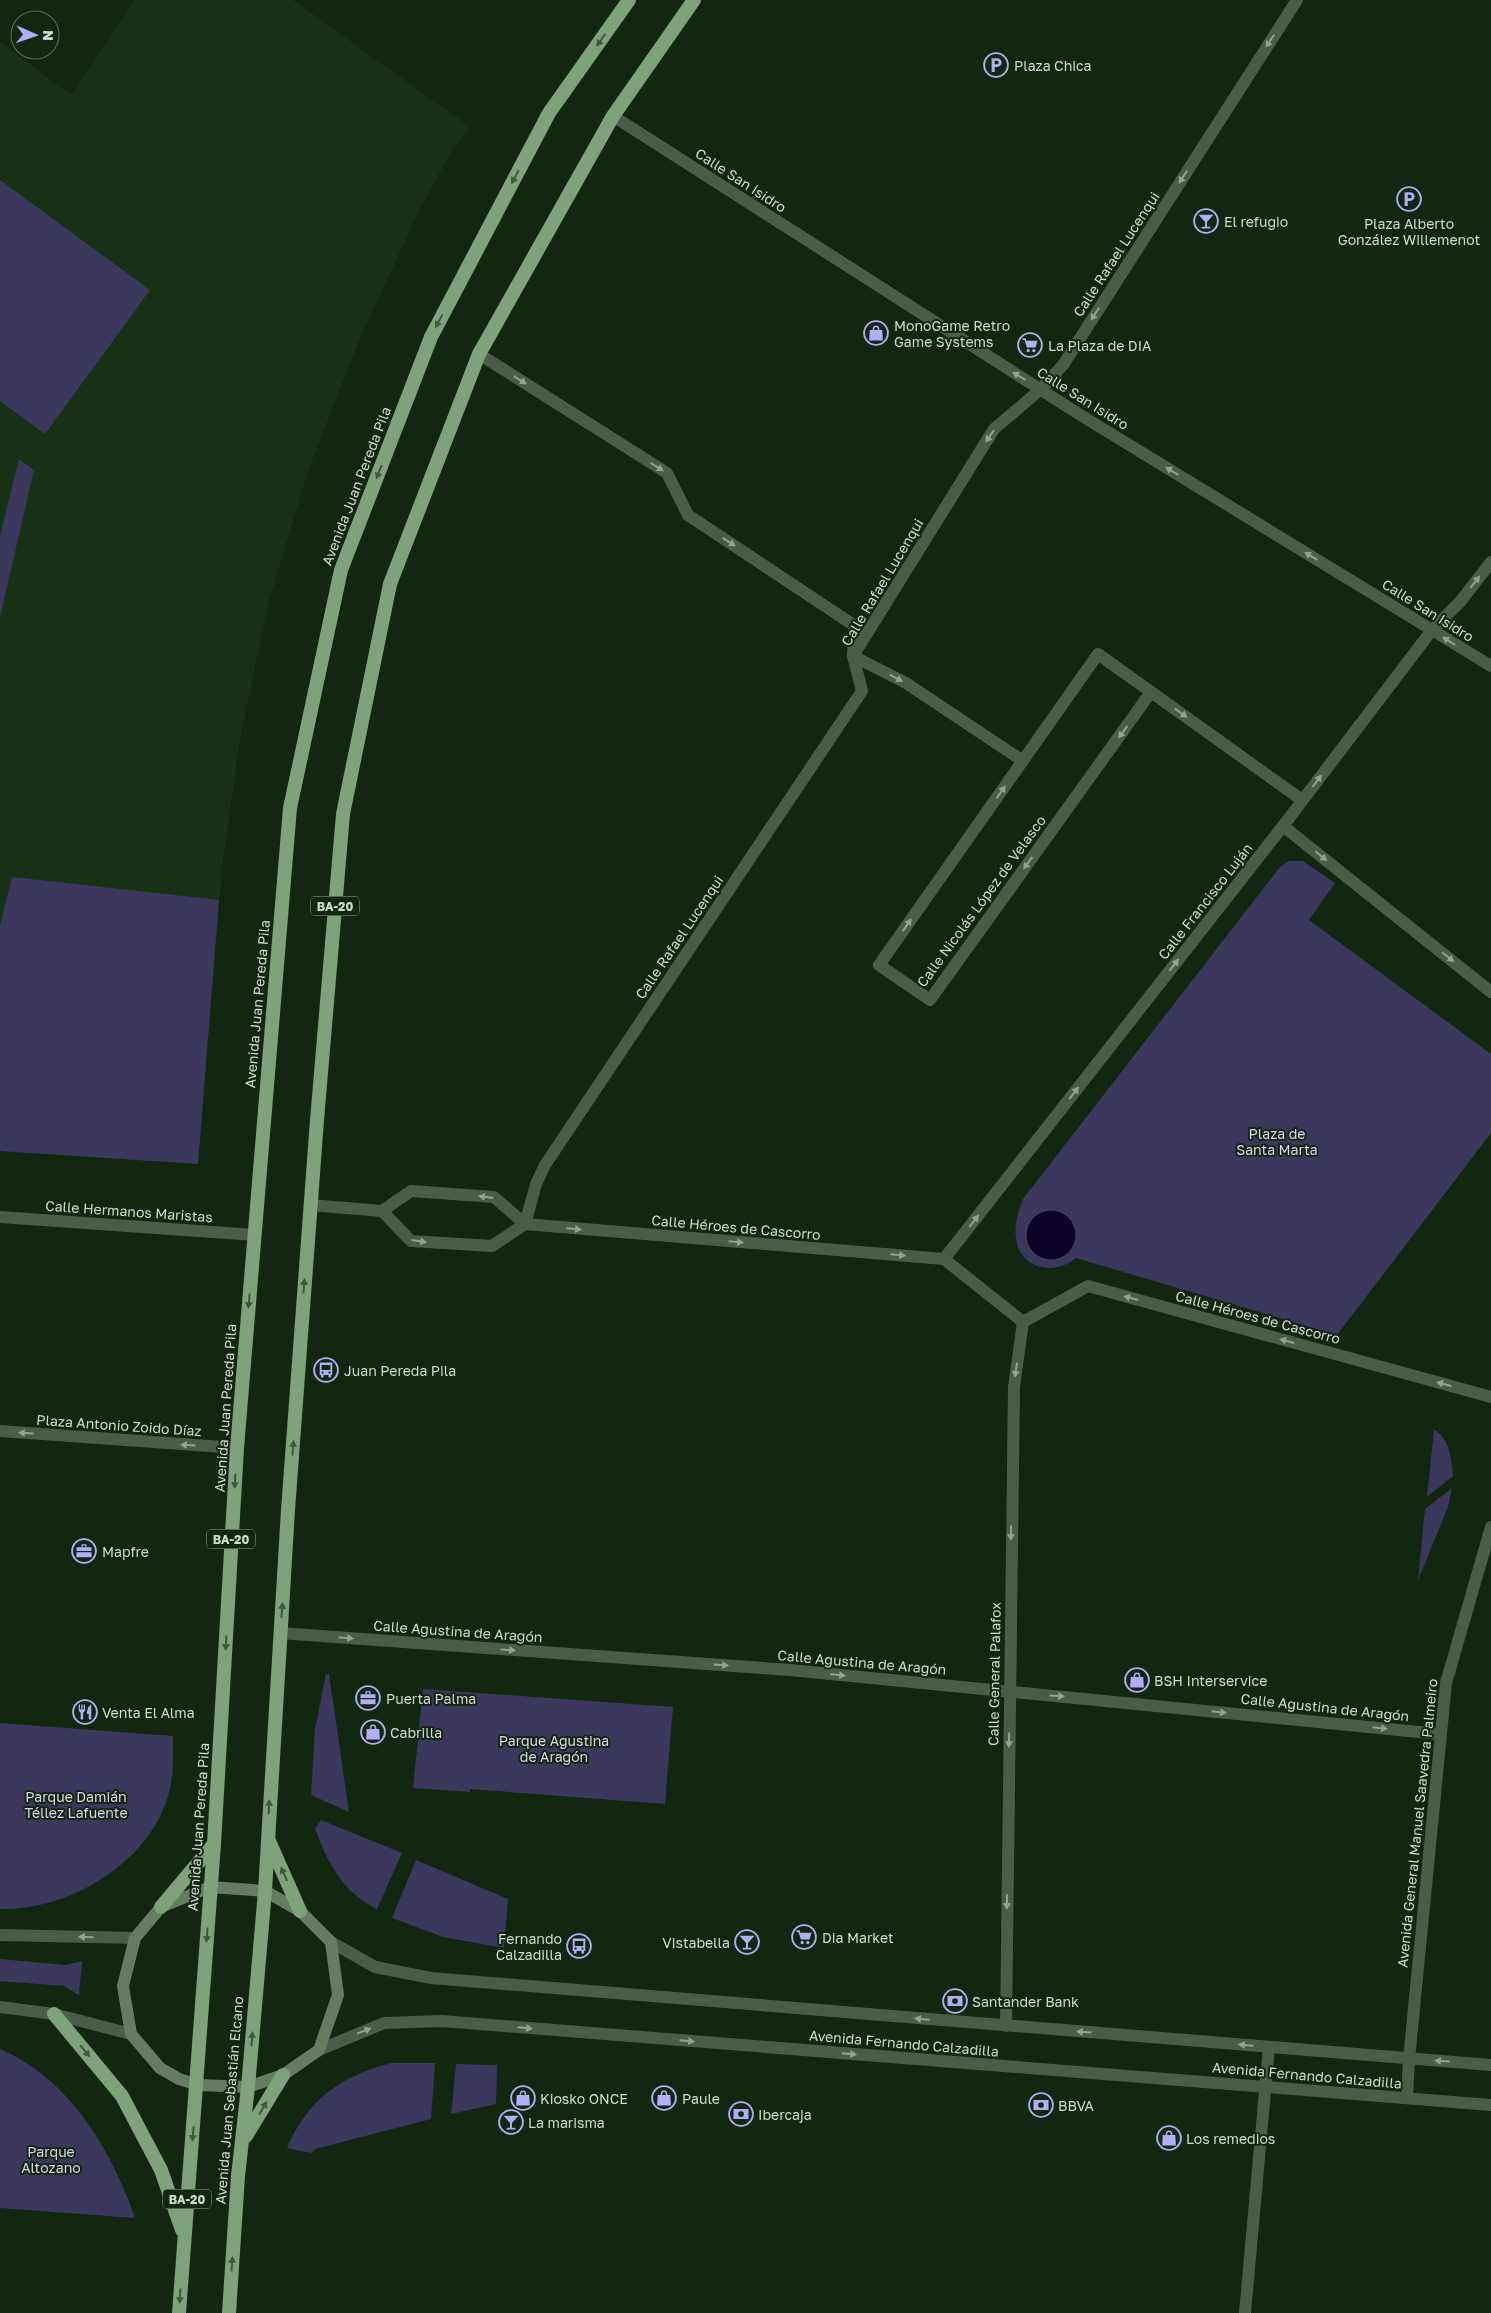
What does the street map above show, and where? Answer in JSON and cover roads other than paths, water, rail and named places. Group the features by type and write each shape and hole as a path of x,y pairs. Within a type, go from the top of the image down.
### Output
{"highway":[{"name":"Avenida Juan Pereda Pila","path":"198,2085 237,1448 290,808 341,570 431,337 549,113 629,0"},
{"name":"BA-20","path":"265,1891 280,1634 310,1205 343,814 390,584 479,354 612,116 694,0"},
{"path":"267,1838 300,1911"},
{"path":"161,1907 214,1844"},
{"name":"Avenida Juan Sebastián Elcano","path":"229,2313 242,2141 265,1891"},
{"path":"54,2014 122,2096 161,2170 184,2233"},
{"path":"242,2141 282,2075"},
{"name":"BA-20","path":"179,2313 184,2233 198,2085"}],"main road":[{"path":"210,1886 265,1891 300,1911 331,1942 338,1996 319,2050 282,2075 248,2087 198,2085 179,2079 160,2068 131,2034 123,1986 135,1938 161,1907 210,1886"}],"street":[{"name":"Calle Rafael Lucenqui","path":"525,1224 536,1184 548,1160 862,691 853,656 994,429 1041,389 1063,365 1297,0"},
{"name":"Calle San Isidro","path":"612,116 1041,389 1491,666"},
{"path":"479,354 667,472 688,515 855,626 853,656 906,683 1023,762"},
{"name":"Calle Francisco Luján","path":"944,1259 1283,826 1432,630 1460,602 1491,562"},
{"name":"Calle Nicolás López de Velasco","path":"1151,692 930,1000 879,965 1098,654 1302,800"},
{"path":"1283,826 1491,992"},
{"path":"310,1205 382,1211 411,1191 494,1198 525,1224 492,1246 412,1241 382,1211"},
{"name":"Calle Hermanos Maristas","path":"0,1217 255,1235"},
{"name":"Calle Héroes de Cascorro","path":"525,1224 944,1259"},
{"path":"944,1259 1023,1322"},
{"name":"Calle Héroes de Cascorro","path":"1023,1322 1088,1286 1491,1397"},
{"name":"Calle General Palafox","path":"1006,2026 1008,1691 1014,1387 1023,1322"},
{"name":"Plaza Antonio Zoido Díaz","path":"0,1431 237,1448"},
{"name":"Avenida General Manuel Saavedra Palmeiro","path":"1407,2098 1439,1734 1446,1683 1491,1527"},
{"name":"Calle Agustina de Aragón","path":"280,1634 790,1670 1439,1734"},
{"path":"0,1935 135,1938"},
{"name":"Avenida Fernando Calzadilla","path":"331,1942 375,1967 431,1978 1491,2065"},
{"path":"0,2007 54,2014 131,2034"},
{"name":"Avenida Fernando Calzadilla","path":"319,2050 384,2023 442,2021 1491,2105"},
{"path":"1245,2313 1269,2047"}],"place":[{"name":"Plaza Chica","path":"996,65"},
{"name":"Plaza Alberto González Willemenot","path":"1409,199"},
{"name":"El refugio","path":"1206,221"},
{"name":"MonoGame Retro Game Systems","path":"876,333"},
{"name":"La Plaza de DIA","path":"1030,345"},
{"name":"Juan Pereda Pila","path":"326,1370"},
{"name":"Mapfre","path":"84,1551"},
{"name":"BSH Interservice","path":"1137,1680"},
{"name":"Puerta Palma","path":"368,1698"},
{"name":"Venta El Alma","path":"85,1712"},
{"name":"Cabrilla","path":"373,1732"},
{"name":"Dia Market","path":"804,1937"},
{"name":"Vistabella","path":"747,1942"},
{"name":"Fernando Calzadilla","path":"579,1946"},
{"name":"Santander Bank","path":"955,2001"},
{"name":"Kiosko ONCE","path":"523,2098"},
{"name":"Paule","path":"664,2098"},
{"name":"BBVA","path":"1041,2105"},
{"name":"Ibercaja","path":"741,2114"},
{"name":"La marisma","path":"511,2122"},
{"name":"Los remedios","path":"1169,2138"}],"park label":[{"name":"Plaza de Santa Marta","path":"1277,1142"},
{"name":"Parque Agustina de Aragón","path":"554,1748"},
{"name":"Parque Damián Téllez Lafuente","path":"76,1804"},
{"name":"Parque Altozano","path":"51,2160"}]}
